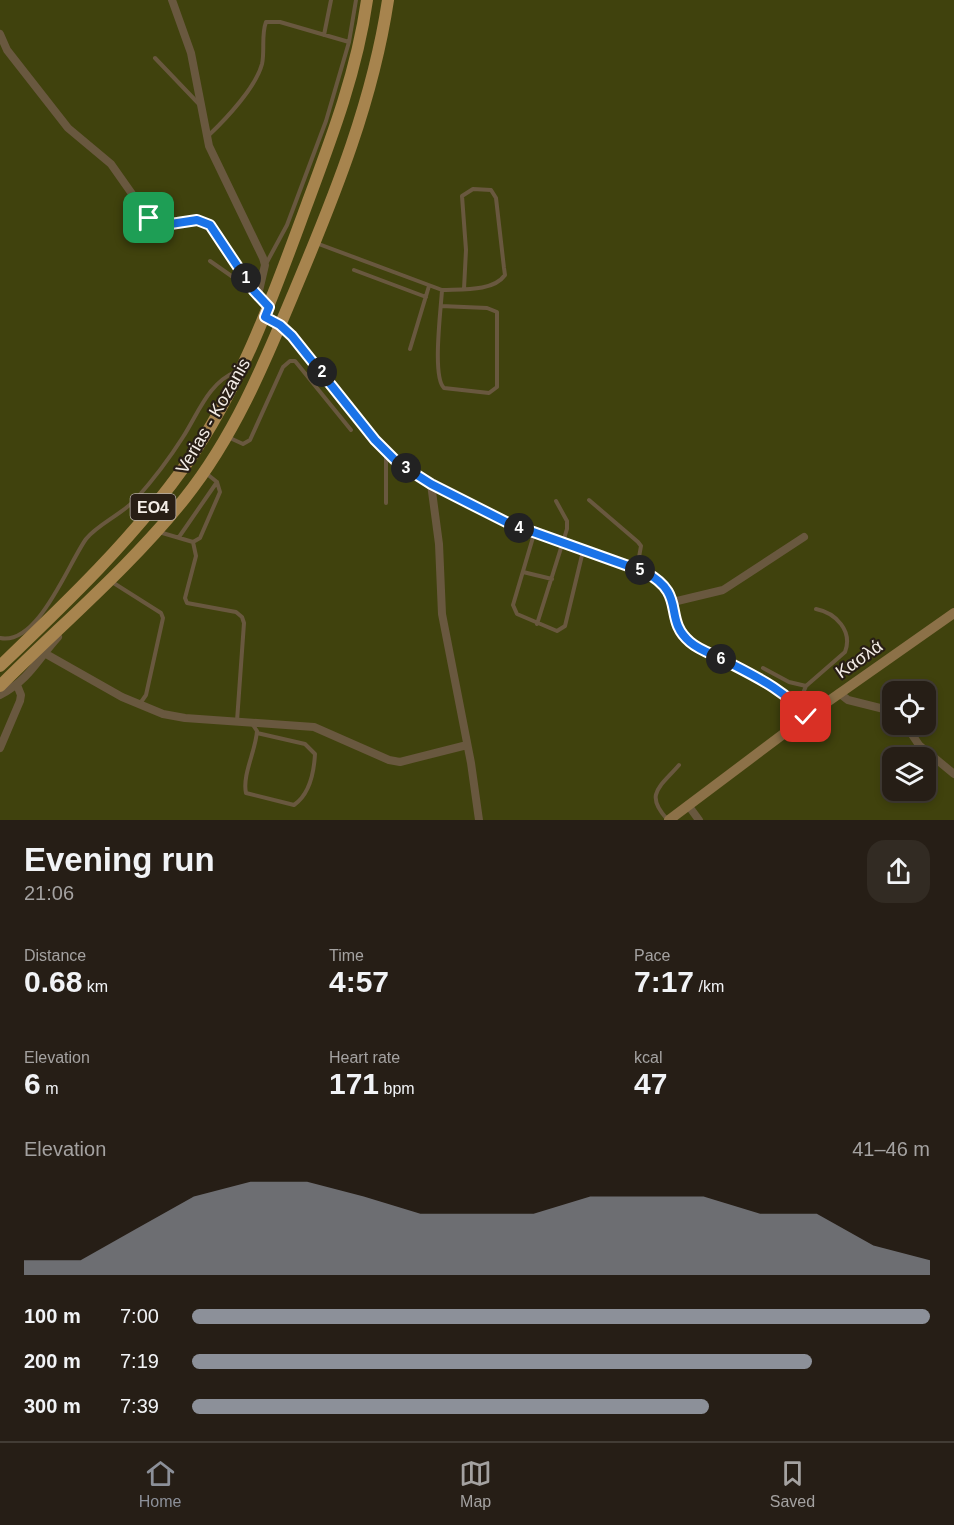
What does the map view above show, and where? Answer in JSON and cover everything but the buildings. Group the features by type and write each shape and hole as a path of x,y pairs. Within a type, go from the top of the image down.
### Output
{"main road":[{"name":"Verias - Kozanis","path":"0,666 39,623 142,520 200,443 240,369 267,312 345,100 368,0"},
{"name":"Verias - Kozanis","path":"0,686 156,531 204,472 244,406 315,243 367,102 388,0"}],"street":[{"path":"172,0 191,53 200,105 214,159 256,242 265,265 256,293"},
{"path":"0,34 7,50 68,128 111,164 149,218 164,225 197,220 210,225 267,312 292,336 386,452 398,463 431,484 482,511 534,534 637,569 661,581 673,602 678,627 689,641 777,691 798,706 806,717"},
{"path":"431,484 439,544 442,614 479,820"},
{"path":"673,602 723,590 804,537"},
{"path":"0,695 17,685 46,654 83,606"},
{"name":"Κασλά","path":"668,820 839,693 954,613"},
{"path":"46,654 138,705 185,718 314,727 388,760 400,762 467,745"},
{"path":"0,748 20,701 17,685"},
{"path":"839,693 848,700 882,708"},
{"path":"912,735 919,745 954,774"},
{"path":"688,806 699,820"}],"lane":[{"path":"324,35 331,0"},
{"path":"265,265 287,225 342,75 350,42 356,0"},
{"path":"207,136 237,105 256,77 262,64 266,22 280,22 350,42"},
{"path":"155,58 200,105"},
{"path":"315,243 442,290 464,289 496,283 505,275 496,198 490,190 483,188 470,190 462,196 466,250 464,289"},
{"path":"210,261 256,293"},
{"path":"354,270 426,297"},
{"path":"410,349 429,286"},
{"path":"441,306 487,308 497,312 497,387 489,393 444,388 441,385 438,362 441,306 442,290"},
{"path":"227,436 243,444 250,440 283,367 290,361 295,361 300,366 351,430"},
{"path":"0,638 6,639 18,635 39,623 88,537 120,515 136,499 175,450 213,387 224,377 240,369"},
{"path":"386,452 386,503"},
{"path":"193,542 202,534 220,497 218,482 204,472"},
{"path":"179,537 218,482"},
{"path":"589,500 641,546 637,569"},
{"path":"537,624 567,530 567,521 556,501"},
{"path":"156,531 193,542"},
{"path":"534,534 513,605 514,611 557,632 563,629 583,551"},
{"path":"193,542 196,556 185,598 187,603 236,612 242,617 244,623 242,721 252,725 257,733 246,793 294,806 313,776 315,754 305,744 257,733"},
{"path":"523,572 552,579"},
{"path":"109,580 161,613 163,618 146,695 138,705"},
{"path":"798,706 806,686 845,652 848,645 846,632 834,616 816,609"},
{"path":"763,668 789,682 806,686"},
{"path":"668,820 659,810 654,797 679,765"}],"shaded area":[{"path":"0,0 954,0 954,820 0,820"}],"route":[{"path":"149,218 164,225 197,220 210,225 254,291 269,307 265,317 287,330 375,440 398,463 473,507 508,523 645,572 661,581 673,602 674,617 678,627 689,641 777,691 798,706 806,717"}]}
